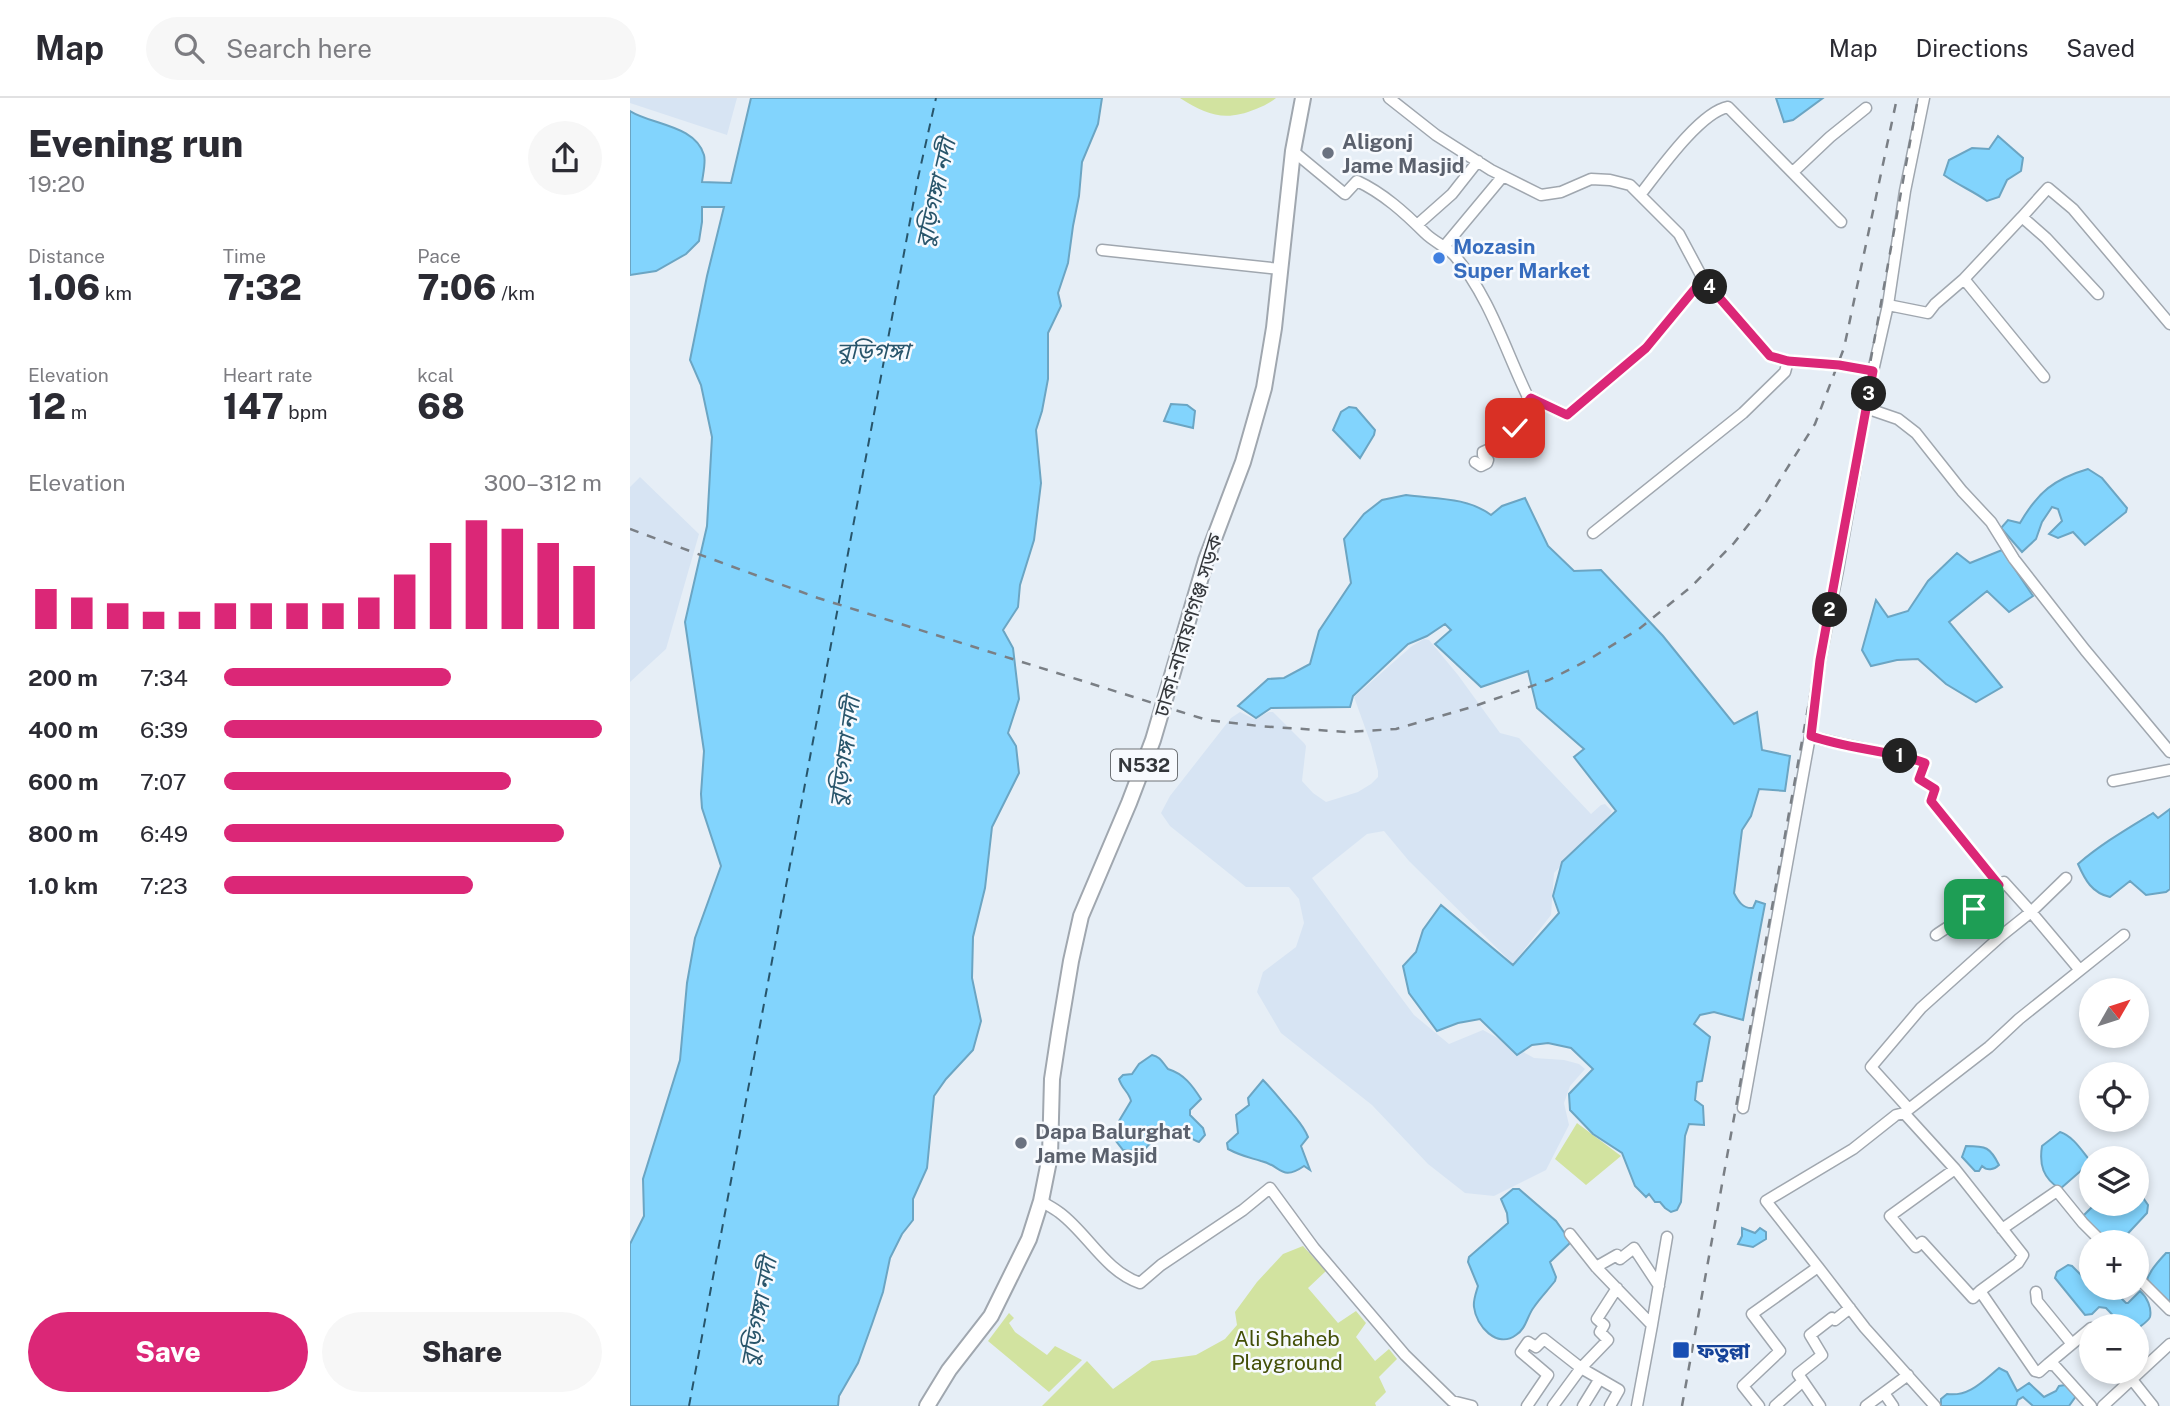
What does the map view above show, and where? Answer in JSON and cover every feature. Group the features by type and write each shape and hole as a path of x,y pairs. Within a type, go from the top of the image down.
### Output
{"highway":[{"name":"ঢাকা-নারায়ণগঞ্জ সড়ক","path":"927,1406 949,1370 991,1316 1029,1239 1041,1201 1050,1156 1052,1079 1081,916 1153,740 1206,559 1243,462 1264,388 1274,328 1293,151 1303,98"}],"street":[{"path":"1389,98 1436,135 1478,162 1541,195 1561,191 1591,179 1610,180 1630,186 1679,234 1703,279 1770,356 1788,361 1873,371"},
{"path":"1743,1108 1811,736 1820,660 1924,98"},
{"path":"1640,195 1681,143 1711,114 1726,107 1744,122 1841,222"},
{"path":"1793,172 1866,108"},
{"path":"1293,151 1345,194 1357,181 1371,187 1406,214 1434,242 1454,254 1492,312 1527,395 1567,415 1646,348 1703,279"},
{"path":"1418,225 1452,194 1478,162"},
{"path":"1443,248 1503,176"},
{"path":"1888,304 1928,313 1964,279 2048,188 2073,209 2170,324"},
{"path":"2022,217 2046,238 2098,294"},
{"path":"1102,250 1280,269"},
{"path":"1964,279 2044,377"},
{"path":"1593,533 1743,413 1785,372 1788,361"},
{"path":"1475,462 1481,467 1487,463 1483,452 1514,436 1516,431 1510,423 1531,398"},
{"path":"1866,408 1898,419 1916,433 1962,491 1991,522 2014,559 2170,752"},
{"path":"1811,736 1833,744 1883,752 1925,763 1919,779 1935,789 1931,801 1999,885 1974,909 1936,935"},
{"path":"2113,781 2170,771"},
{"path":"1955,1169 1890,1216 1916,1247 1922,1242 1973,1298 2021,1260 2022,1255 1955,1169 1871,1067 1921,1008 2066,878"},
{"path":"2004,882 2079,969"},
{"path":"1935,1406 1850,1308 1766,1201 1853,1149 1896,1115 1907,1111 2124,935"},
{"path":"1041,1201 1060,1213 1108,1262 1130,1280 1140,1283 1161,1265 1270,1188 1314,1248 1451,1404 1472,1406"},
{"path":"2002,1229 2057,1191 2090,1230"},
{"path":"1570,1234 1596,1268 1653,1325"},
{"path":"1637,1406 1667,1237"},
{"path":"1596,1268 1617,1255 1620,1259 1634,1248 1659,1286"},
{"path":"1759,1406 1743,1386 1780,1350 1752,1314 1818,1267"},
{"path":"1553,1406 1581,1368 1608,1340 1600,1332 1604,1325 1597,1319 1617,1288"},
{"path":"2149,1289 2170,1310"},
{"path":"1980,1291 2035,1371 2039,1372 2079,1338"},
{"path":"2036,1292 2037,1301 2072,1344"},
{"path":"1820,1406 1798,1374 1822,1355 1810,1335 1850,1308"},
{"path":"1527,1406 1548,1375 1521,1352 1528,1342 1536,1347 1544,1339 1581,1368 1619,1390 1610,1406"},
{"path":"2149,1361 2170,1345"},
{"path":"2048,1364 2057,1367 2091,1406"},
{"path":"1866,1406 1908,1376"},
{"path":"1583,1406 1599,1380"},
{"path":"1775,1406 1802,1382"},
{"path":"2103,1406 2122,1384"},
{"path":"2135,1384 2153,1406"},
{"path":"1884,1393 1893,1406"}],"shaded area":[{"path":"630,98 737,98 727,135 630,103"},
{"path":"640,477 699,534 666,649 630,682 630,487"},
{"path":"1424,639 1429,640 1458,675 1500,733 1519,738 1591,814 1605,804 1612,811 1554,873 1551,915 1513,964 1409,861 1384,831 1367,834 1312,878 1414,1015 1449,1044 1483,1030 1534,1058 1564,1060 1579,1064 1585,1069 1570,1086 1564,1103 1569,1125 1546,1170 1494,1196 1465,1193 1428,1164 1372,1105 1281,1033 1257,992 1263,972 1296,947 1304,923 1299,899 1289,887 1246,887 1170,826 1161,813 1170,796 1231,718 1240,712 1254,719 1273,712 1304,743 1306,746 1302,781 1326,802 1358,792 1371,784 1378,777 1378,771 1354,697 1412,646"}],"green space":[{"path":"1180,98 1276,98 1245,113 1225,116 1199,109"},
{"path":"1577,1123 1621,1156 1586,1185 1555,1159"},
{"name":"Ali Shaheb Playground","path":"1303,1246 1326,1271 1308,1288 1338,1323 1356,1311 1366,1323 1356,1337 1375,1361 1389,1349 1397,1359 1379,1377 1386,1392 1375,1403 1376,1406 1042,1406 1087,1361 1113,1389 1152,1361 1196,1355 1225,1339 1237,1325 1235,1312 1257,1282 1283,1254"},
{"path":"1009,1313 1014,1318 1009,1323 1015,1332 1047,1355 1055,1346 1082,1360 1049,1392 988,1341"}],"water":[{"name":"বুড়িগঙ্গা","path":"751,98 1102,98 1098,124 1082,162 1068,263 1058,293 1061,306 1048,333 1048,379 1036,430 1041,483 1034,540 1020,585 1018,607 1003,630 1013,648 1019,699 1008,733 1016,746 1019,773 992,827 985,888 973,937 972,978 981,1021 973,1050 934,1096 927,1168 913,1199 913,1220 902,1234 890,1258 883,1292 872,1324 858,1363 839,1396 838,1406 630,1406 630,1244 644,1216 643,1179 680,1060 687,983 695,938 721,866 702,808 704,751 685,622 707,526 712,437 701,385 690,360 724,207 702,207 699,241 686,254 656,271 630,275 630,111 692,137 704,155 702,182 731,183"},
{"path":"1776,98 1823,98 1793,120 1784,122"},
{"path":"1998,136 2023,158 2021,171 2007,180 1999,197 1987,201 1944,175 1949,160 1972,148 1989,149"},
{"path":"1171,404 1187,405 1195,411 1193,428 1164,421"},
{"path":"1349,407 1356,408 1375,430 1360,458 1333,430 1341,412"},
{"path":"2088,469 2102,478 2127,508 2126,512 2085,545 2073,532 2058,538 2049,534 2062,521 2058,509 2052,507 2042,522 2036,539 2022,552 2001,528 2008,520 2020,523 2040,495 2056,482"},
{"path":"1406,495 1461,502 1491,515 1502,506 1525,498 1548,546 1574,571 1601,570 1663,636 1734,724 1757,712 1762,750 1790,756 1785,791 1759,789 1751,816 1742,830 1734,893 1746,907 1753,908 1756,901 1765,904 1743,1020 1714,1012 1700,1015 1694,1024 1710,1037 1702,1081 1697,1082 1695,1100 1703,1106 1704,1125 1689,1124 1685,1136 1681,1202 1677,1210 1671,1212 1660,1202 1655,1202 1649,1194 1646,1197 1635,1186 1622,1153 1593,1134 1570,1110 1569,1094 1593,1069 1571,1048 1548,1043 1532,1045 1517,1055 1480,1019 1437,1031 1409,993 1403,966 1416,952 1423,930 1441,905 1513,965 1559,913 1553,896 1562,862 1616,811 1574,757 1584,749 1537,708 1528,671 1481,687 1435,644 1451,630 1445,624 1408,644 1353,696 1350,707 1271,708 1256,718 1238,706 1268,679 1284,678 1310,664 1319,631 1351,583 1344,539 1364,514 1382,500"},
{"path":"2002,550 2033,596 2009,612 1987,591 1949,622 2002,687 1976,702 1946,684 1918,659 1897,660 1871,666 1862,650 1876,600 1888,617 1908,611 1928,581 1957,553 1970,563"},
{"path":"2170,809 2170,889 2146,895 2130,881 2110,897 2094,889 2078,864 2105,843 2153,813 2158,818"},
{"path":"1152,1055 1159,1058 1168,1069 1183,1077 1198,1094 1201,1099 1190,1110 1190,1115 1203,1128 1205,1135 1199,1142 1175,1128 1160,1134 1143,1151 1123,1150 1116,1141 1120,1130 1119,1121 1131,1101 1119,1079 1123,1075 1132,1074 1139,1064"},
{"path":"1263,1080 1306,1133 1308,1137 1301,1146 1310,1170 1304,1166 1286,1173 1268,1163 1228,1149 1227,1143 1238,1133 1236,1115 1249,1105 1248,1098"},
{"path":"2060,1132 2079,1147 2079,1172 2060,1189 2046,1176 2041,1159 2042,1146"},
{"path":"1966,1146 1987,1149 1999,1165 1990,1169 1982,1166 1979,1171 1975,1171 1962,1157"},
{"path":"1513,1189 1519,1189 1556,1221 1571,1242 1550,1262 1555,1281 1534,1307 1522,1329 1509,1339 1502,1339 1489,1333 1479,1321 1474,1307 1478,1286 1468,1262 1469,1257 1508,1223 1501,1199"},
{"path":"2144,1216 2131,1230 2094,1230 2084,1218"},
{"path":"1742,1228 1755,1233 1760,1228 1766,1232 1766,1239 1753,1247 1738,1244"},
{"path":"2166,1253 2170,1253 2170,1307 2149,1286 2152,1271"},
{"path":"2068,1265 2079,1273 2079,1300 2123,1300 2128,1303 2131,1300 2147,1300 2150,1306 2149,1319 2149,1314 2112,1314 2106,1308 2099,1307 2092,1314 2084,1314 2055,1278 2057,1272"},
{"path":"1999,1368 2007,1372 2017,1391 2029,1383 2044,1397 2056,1391 2059,1386 2065,1385 2076,1396 2069,1406 2033,1406 2023,1397 2018,1400 2016,1406 1941,1406 1941,1399 1947,1394 1969,1391"}],"ferry route":[{"path":"689,1406 918,178 936,98"}],"railway":[{"path":"630,529 818,598 1207,720 1346,732 1396,729 1472,707 1549,680 1639,629 1692,586 1734,543 1764,505 1815,424 1844,348 1897,98"},
{"path":"1682,1406 1918,98"}],"place":[{"name":"Aligonj Jame Masjid","path":"1328,153"},
{"name":"Mozasin Super Market","path":"1439,258"},
{"name":"Dapa Balurghat Jame Masjid","path":"1021,1143"},
{"name":"ফতুল্লা","path":"1681,1350"}],"route":[{"path":"1515,428 1510,423 1531,398 1567,415 1646,348 1703,279 1770,356 1788,361 1873,371 1820,660 1811,736 1833,744 1883,752 1925,763 1919,779 1935,789 1931,801 1999,885 1974,909"}],"water label":[{"name":"বুড়িগঙ্গা নদী","path":"935,193"},
{"name":"বুড়িগঙ্গা নদী","path":"844,752"},
{"name":"বুড়িগঙ্গা নদী","path":"758,1312"}]}
